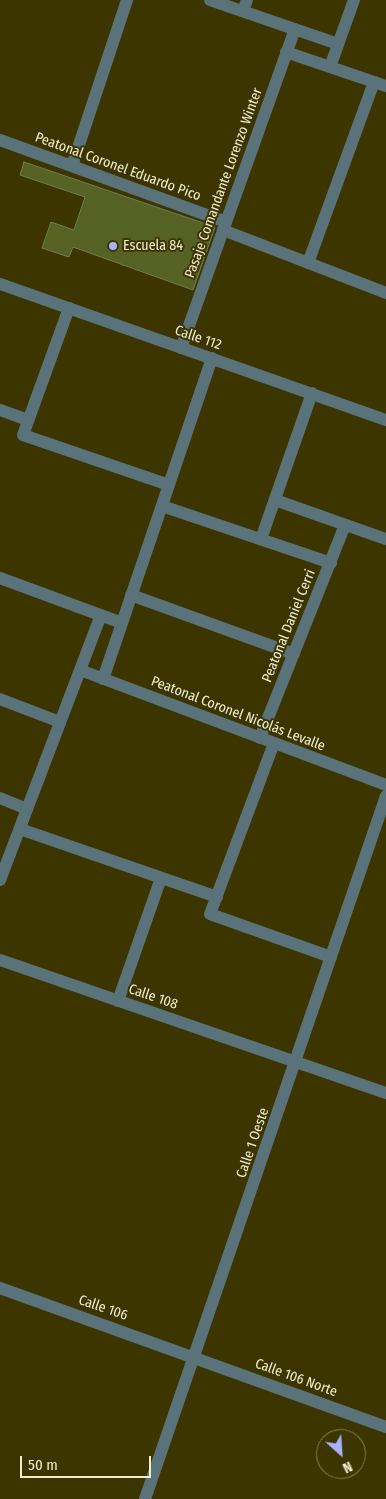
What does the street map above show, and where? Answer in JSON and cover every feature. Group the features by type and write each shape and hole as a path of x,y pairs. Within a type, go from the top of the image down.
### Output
{"street":[{"path":"72,166 127,0"},
{"path":"210,0 245,6 295,29 338,44"},
{"path":"330,67 354,0"},
{"name":"Pasaje Comandante Lorenzo Winter","path":"181,348 295,29"},
{"path":"286,52 380,84 308,263"},
{"name":"Peatonal Coronel Eduardo Pico","path":"0,140 72,166 224,226 308,263 386,293"},
{"name":"Calle 112","path":"0,284 386,420"},
{"path":"69,308 23,435 169,485"},
{"path":"103,679 212,358"},
{"path":"261,539 312,393"},
{"path":"0,410 28,420"},
{"path":"275,500 386,539"},
{"path":"162,506 331,562"},
{"name":"Peatonal Daniel Cerri","path":"260,738 346,525"},
{"path":"0,578 122,623"},
{"path":"131,595 294,654"},
{"path":"0,880 100,615"},
{"name":"Peatonal Coronel Nicolás Levalle","path":"80,670 386,785"},
{"path":"0,700 60,722"},
{"path":"274,743 210,914 331,957"},
{"name":"Calle 1 Oeste","path":"146,1499 386,796"},
{"path":"0,798 27,809"},
{"path":"20,829 216,897"},
{"path":"118,1001 161,878"},
{"name":"Calle 108","path":"0,960 386,1093"},
{"name":"Calle 106","path":"0,1288 195,1357"},
{"name":"Calle 106 Norte","path":"195,1357 386,1427"}],"building":[{"path":"24,162 215,227 193,290 73,247 69,257 42,248 51,222 74,230 85,197 20,175"}],"place":[{"name":"Escuela 84","path":"113,246"}]}
